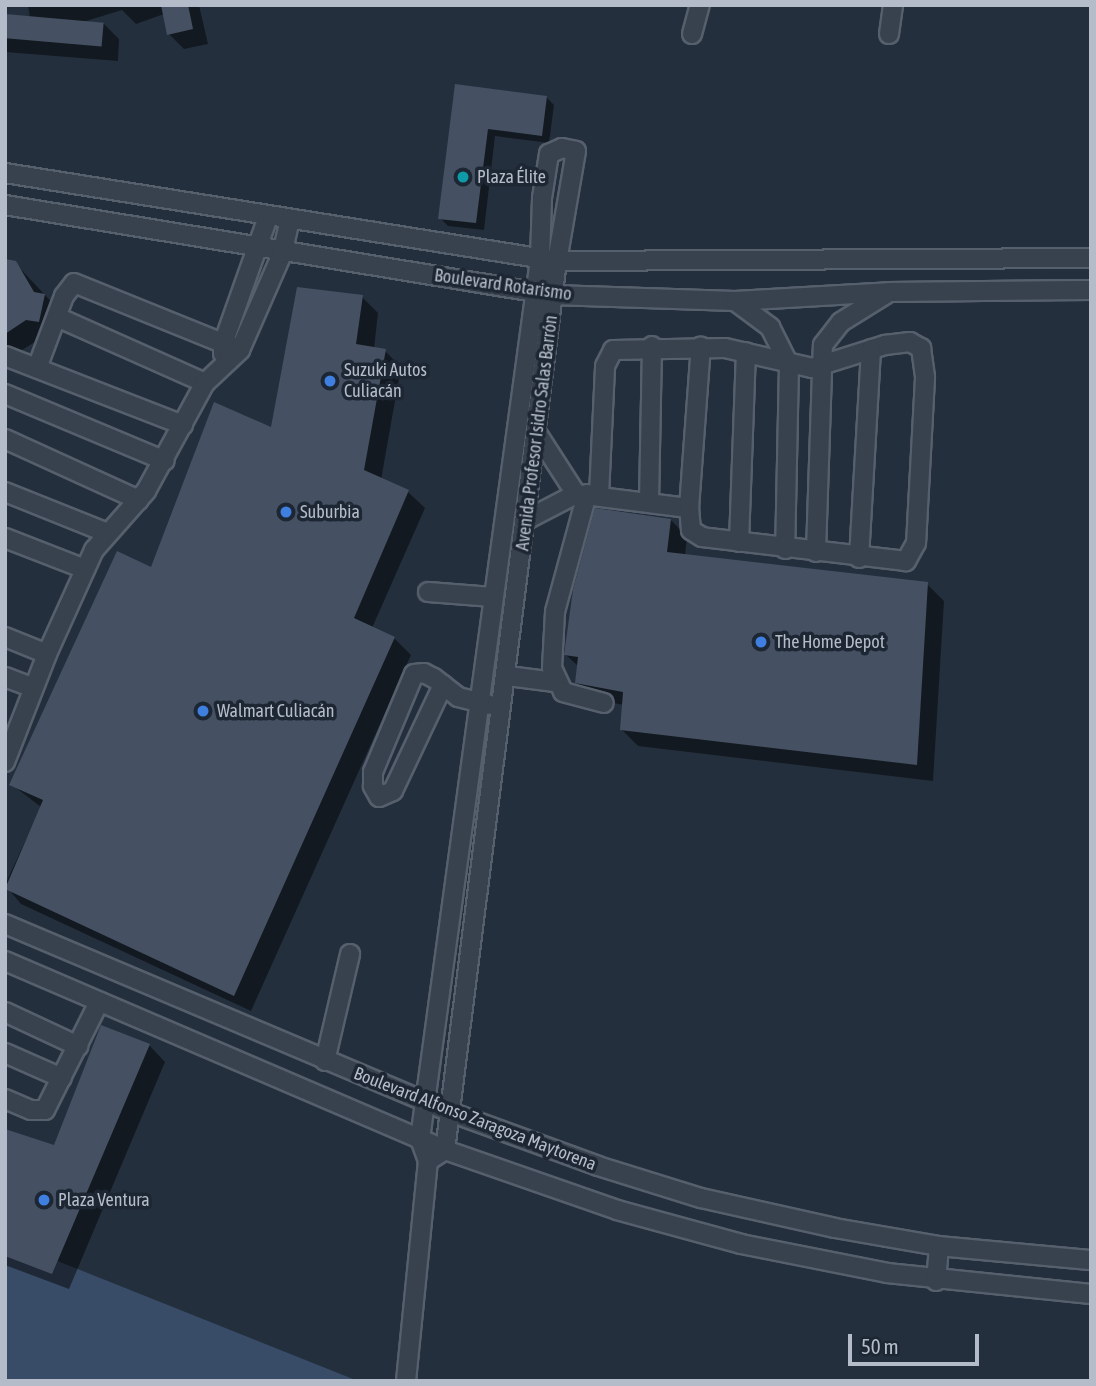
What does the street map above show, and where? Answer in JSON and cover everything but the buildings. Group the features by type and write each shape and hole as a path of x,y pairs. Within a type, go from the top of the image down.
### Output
{"street":[{"path":"692,34 700,5"},
{"path":"889,34 893,5"},
{"name":"Avenida Profesor Isidro Salas Barrón","path":"406,1381 428,1160 420,1139 425,1099 493,597 544,293 548,260 549,154 562,148 576,151 548,260"},
{"name":"Boulevard Rotarismo","path":"5,173 548,260 1091,258"},
{"name":"Boulevard Rotarismo","path":"5,205 282,254 544,293 735,301 890,292 1091,290"},
{"path":"5,762 12,725 33,688 85,569 105,532 139,500 165,461 223,352 268,217"},
{"path":"37,368 69,287 81,284 223,352 240,350 282,254 290,220"},
{"path":"816,552 824,345 832,329 890,292"},
{"name":"Avenida Profesor Isidro Salas Barrón","path":"445,1150 508,676 536,432 544,293"},
{"path":"735,301 770,327 789,365 785,549"},
{"path":"57,317 205,383"},
{"path":"604,703 562,692 555,682 551,658 555,612 587,494 607,357 624,346 701,346 746,352 789,365 822,368 871,349 910,342 917,344 924,355 916,543 911,557 899,563 695,535 689,525 701,346"},
{"path":"649,502 652,346"},
{"path":"859,558 871,349"},
{"path":"739,542 746,352"},
{"path":"5,356 183,425"},
{"path":"5,394 165,461"},
{"path":"536,432 587,494"},
{"path":"5,439 139,500"},
{"path":"5,492 105,532"},
{"path":"526,520 587,494 690,508"},
{"path":"5,538 85,569"},
{"path":"428,592 493,597"},
{"path":"5,637 47,654"},
{"path":"443,685 393,791 379,797 373,786 373,772 410,679 424,673 443,685 458,697 503,709"},
{"path":"508,676 555,682"},
{"path":"5,677 33,688"},
{"name":"Boulevard Alfonso Zaragoza Maytorena","path":"5,923 326,1061 425,1099 450,1112 533,1144 701,1198 939,1246 1091,1260"},
{"path":"326,1061 350,954"},
{"name":"Boulevard Alfonso Zaragoza Maytorena","path":"5,961 445,1150 685,1230 809,1259 936,1280 1091,1294"},
{"path":"5,1100 41,1111 50,1104 99,1002"},
{"path":"5,1012 78,1046"},
{"path":"5,1053 62,1078"},
{"path":"428,1160 445,1150"},
{"path":"936,1280 939,1246"}],"water":[{"path":"5,1240 358,1381 5,1381"}],"place":[{"name":"Plaza Élite","path":"463,177"},
{"name":"Suzuki Autos Culiacán","path":"330,381"},
{"name":"Suburbia","path":"286,512"},
{"name":"The Home Depot","path":"761,642"},
{"name":"Walmart Culiacán","path":"203,711"},
{"name":"Plaza Ventura","path":"44,1200"}]}
